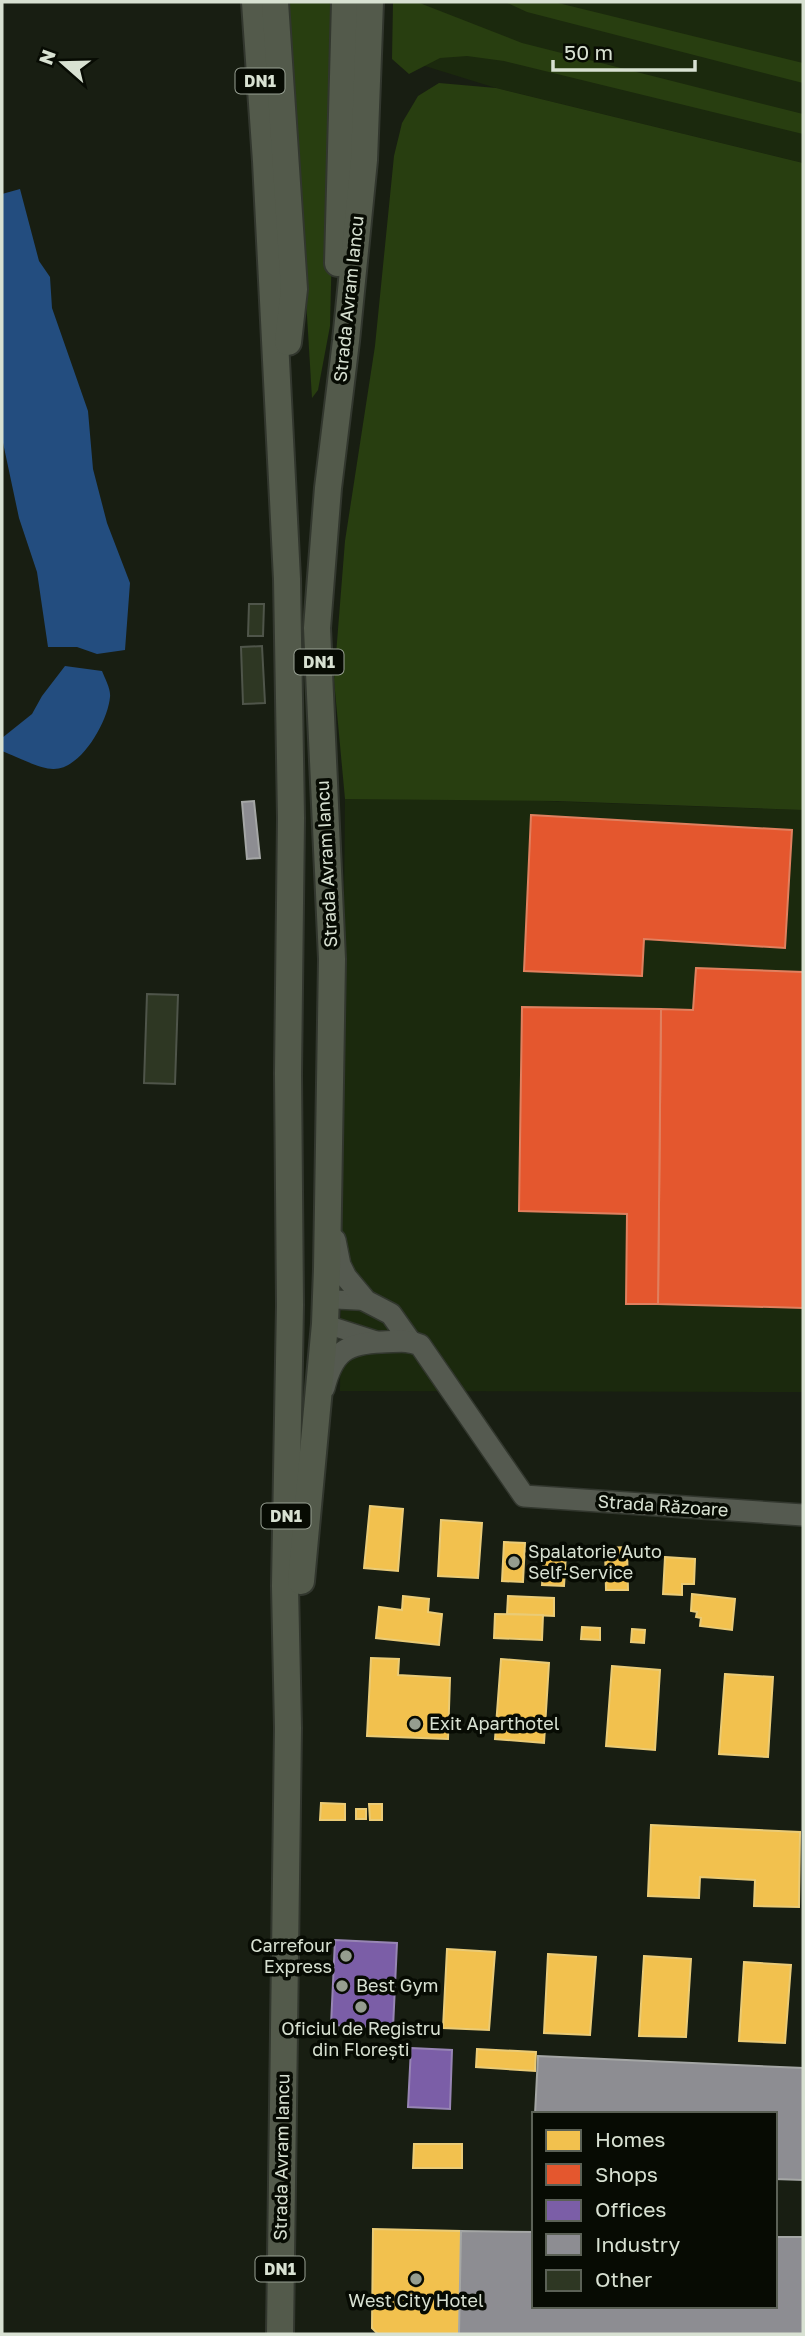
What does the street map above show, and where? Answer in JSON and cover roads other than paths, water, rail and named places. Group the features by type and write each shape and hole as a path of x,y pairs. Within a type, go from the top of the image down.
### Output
{"main road":[{"name":"Strada Avram Iancu","path":"255,2 287,579 291,818 288,1074 290,1305 285,1586 288,1728 280,2334"},
{"path":"275,2 295,289 279,409"},
{"path":"345,2 337,278 346,341"},
{"name":"Strada Avram Iancu","path":"288,1728 325,1312 328,1209 332,959 317,628 328,488 364,160 370,2"}],"street":[{"path":"328,1209 340,1265 346,1277 366,1301 391,1314 410,1341"},
{"path":"325,1312 366,1301"},
{"path":"325,1312 382,1342"},
{"path":"315,1422 327,1380 345,1348 364,1342 410,1341"},
{"name":"Strada Răzoare","path":"410,1341 420,1345 524,1496 803,1515"}],"water":[{"path":"20,189 39,261 50,277 52,308 88,411 93,469 107,523 130,583 125,650 97,654 77,647 48,647 37,572 19,518 2,438 2,194"},
{"path":"65,666 102,671 109,687 110,697 104,719 83,753 73,762 53,769 35,765 2,751 2,738 32,714"}],"place":[{"name":"Spalatorie Auto Self-Service","path":"514,1562"},
{"name":"Exit Aparthotel","path":"415,1724"},
{"name":"Carrefour Express","path":"346,1956"},
{"name":"Best Gym","path":"342,1986"},
{"name":"Oficiul de Registru din Florești","path":"361,2007"},
{"name":"West City Hotel","path":"416,2279"}]}
